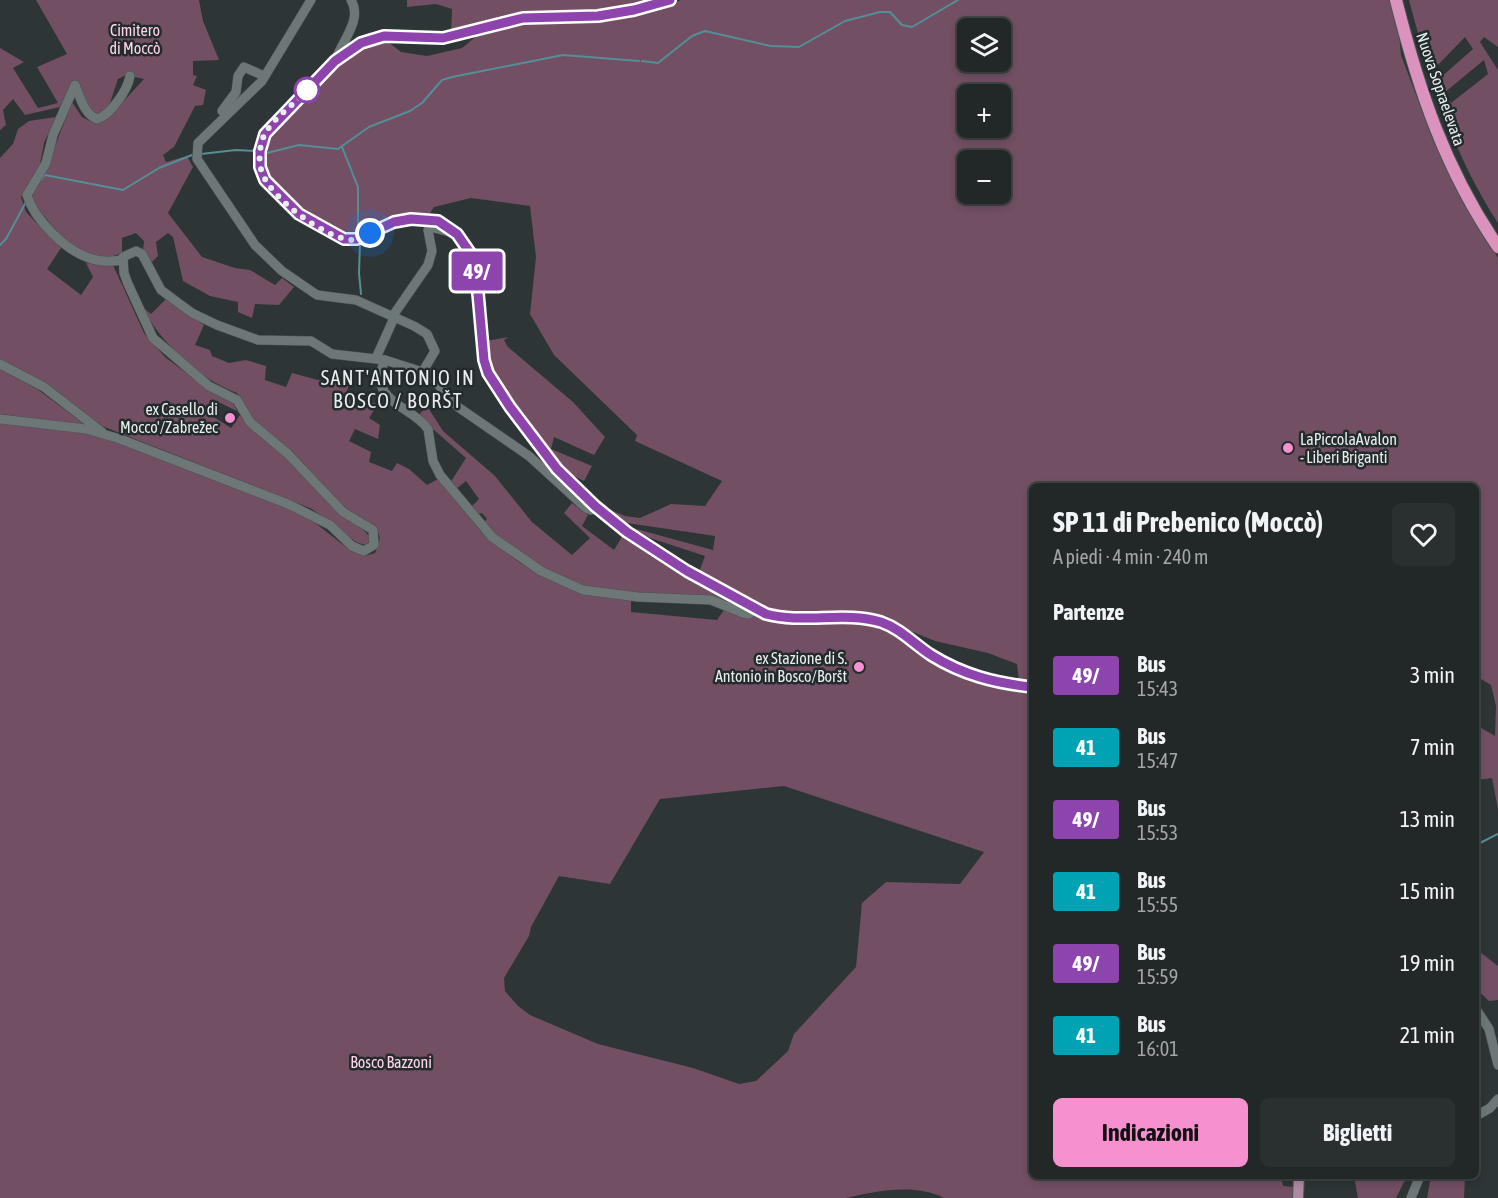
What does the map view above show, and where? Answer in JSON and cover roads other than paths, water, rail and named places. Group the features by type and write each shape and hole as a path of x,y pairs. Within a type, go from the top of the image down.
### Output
{"highway":[{"name":"Nuova Sopraelevata","path":"1396,0 1435,131 1457,180 1498,247"},
{"name":"Nuova Sopraelevata","path":"1404,0 1442,127 1464,175 1498,232"}],"main road":[{"path":"670,0 634,10 598,16 523,18 443,38 378,37 352,48 335,61 265,134 260,160 265,180 299,214 344,239 357,239 394,222 411,219 438,221 457,234 475,260 484,360 488,373 510,407 557,469 595,506 644,544 755,610 783,618 852,618 882,623 894,627 955,669 999,683 1029,687"},
{"path":"1298,1198 1299,1179"}],"street":[{"path":"311,0 264,76 198,143 196,159 255,245 282,271 310,292 324,297 356,300 427,334 435,351 423,371"},
{"path":"335,61 356,21 355,3"},
{"path":"208,131 207,128 236,92 238,76 244,67 264,76"},
{"path":"122,261 106,262 79,254 44,223 28,199 46,163 53,135 75,85 82,104 89,114 97,119 103,117 111,108 129,84 130,76"},
{"path":"457,234 430,227 428,230 432,251 428,265 393,317 381,359 380,371 381,386 396,404 428,429 433,461 440,475 492,537 541,572 583,590 638,597 704,599 743,613 749,614 755,610"},
{"path":"122,261 132,252 142,254 161,290 192,313 217,325 258,340 311,341 332,354 381,359 429,374 458,407 529,456 586,508 591,510 595,506"},
{"path":"0,419 103,433 288,504 330,525 358,550 364,551 374,545 373,530 343,512 279,444 250,422 237,400 209,386 153,338 135,303 122,261"},
{"path":"0,364 44,387 103,433"},
{"path":"1479,1014 1489,1029 1498,1065"},
{"path":"1479,1114 1491,1108 1498,1099"},
{"path":"1411,1198 1419,1179"}],"waterway":[{"path":"642,61 658,63 692,36 705,31 771,46 799,47 845,21 880,12 890,12 902,25 912,27 958,0"},
{"path":"267,153 299,145 338,149 369,127 410,111 422,103 442,80 452,77 563,55 639,61"},
{"path":"342,147 358,187 358,233"},
{"path":"201,154 236,150 255,151"},
{"path":"41,180 45,175 123,190 159,168 192,155"},
{"path":"0,245 6,239 26,202"},
{"path":"360,243 361,294"},
{"path":"1479,844 1498,834"}],"place":[{"name":"ex Casello di Mocco'/Zabrežec","path":"230,418"},
{"name":"LaPiccolaAvalon - Liberi Briganti","path":"1288,448"},
{"name":"ex Stazione di S. Antonio in Bosco/Boršt","path":"859,667"}],"district":[{"name":"SANT'ANTONIO IN BOSCO / BORŠT","path":"398,388"}],"park label":[{"name":"Cimitero di Moccò","path":"135,39"},
{"name":"Bosco Bazzoni","path":"391,1062"}]}
